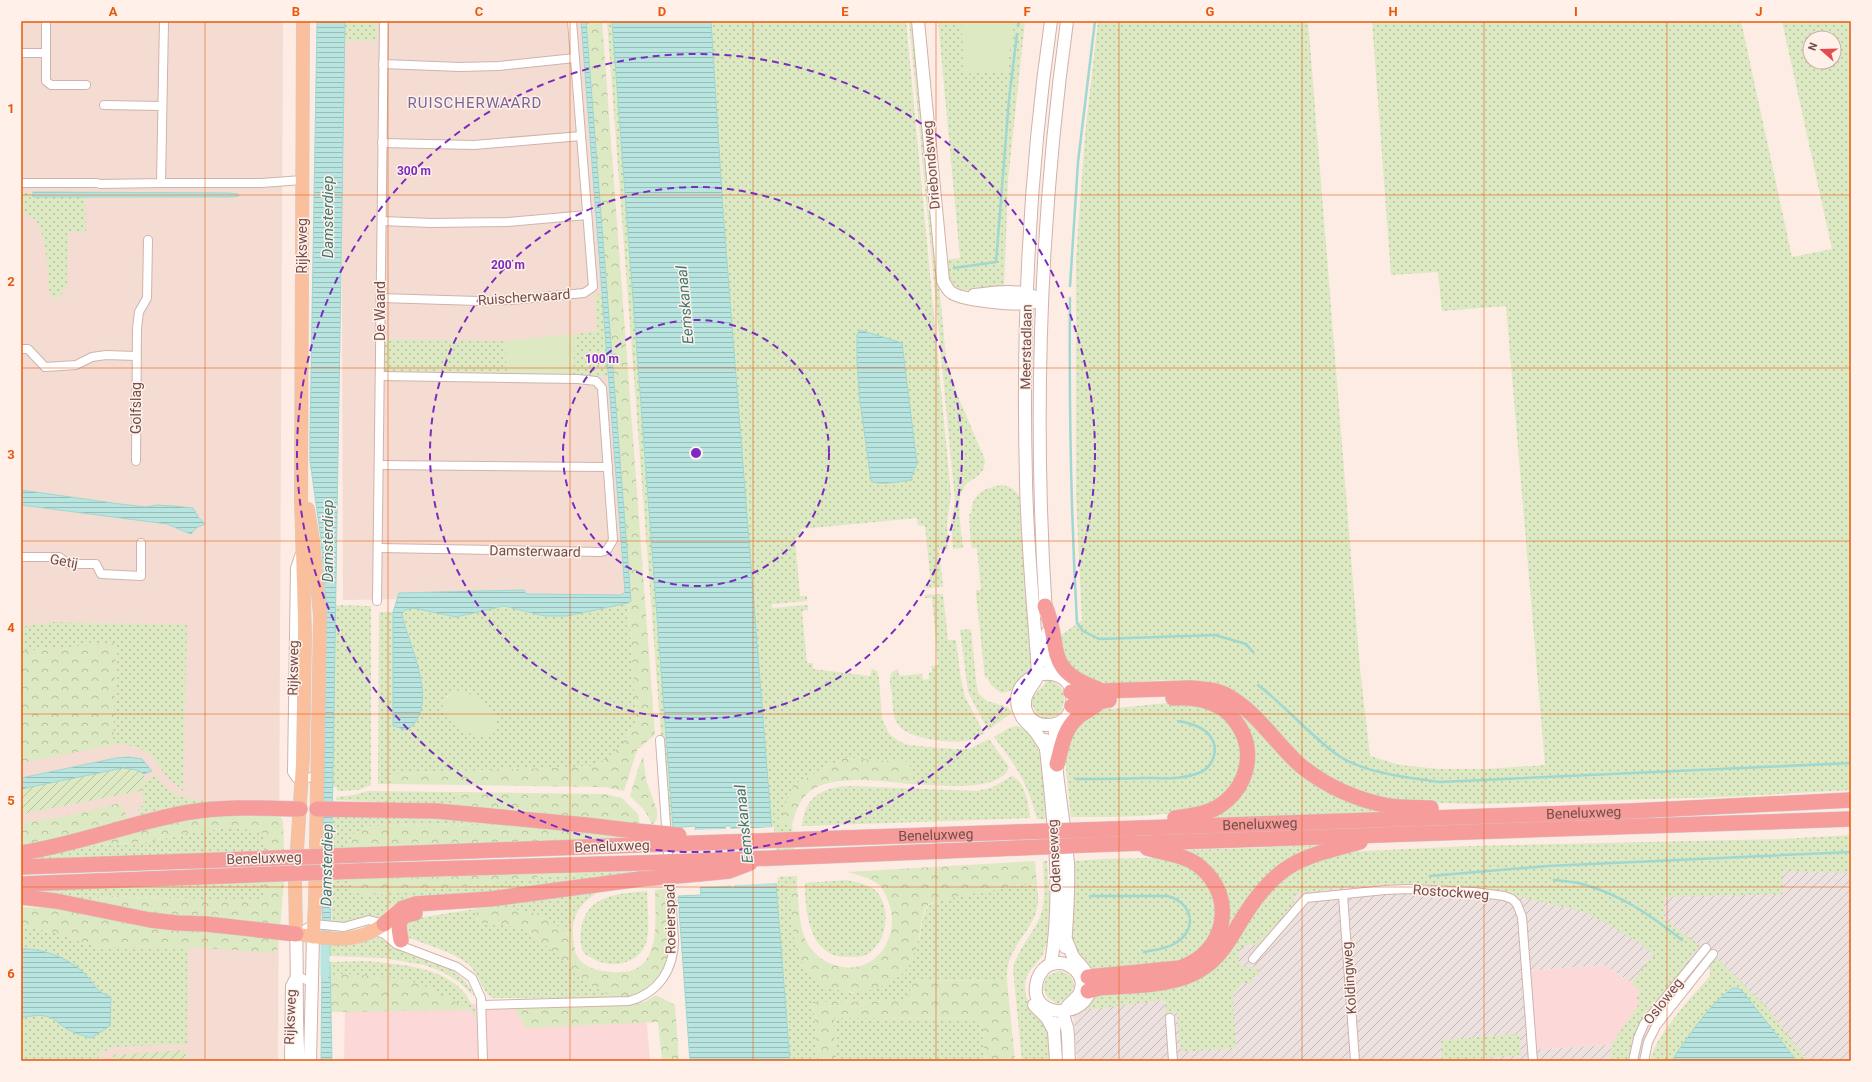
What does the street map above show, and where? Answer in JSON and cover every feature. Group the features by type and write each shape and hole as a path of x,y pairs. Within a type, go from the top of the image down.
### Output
{"highway":[{"path":"1045,606 1050,616 1055,651 1062,667 1102,696 1191,698 1211,703 1222,708 1232,716 1246,741 1248,754 1247,767 1238,788 1225,802 1215,809 1190,816 1111,828"},
{"path":"1072,699 1191,688 1208,689 1223,694 1241,706 1257,720 1302,766 1331,786 1359,798 1390,806 1436,808 1483,815"},
{"path":"1057,764 1062,741 1069,726 1076,718 1102,696"},
{"name":"Beneluxweg","path":"21,867 360,855 682,835 704,843 1483,815 1639,811 1851,800"},
{"path":"21,853 89,839 191,812 234,809 300,809"},
{"path":"325,809 437,811 586,825 637,838"},
{"name":"Beneluxweg","path":"21,884 360,871 639,863 1085,845 1848,820"},
{"path":"1085,982 1099,988 1180,979 1197,972 1221,952 1254,900 1268,883 1289,866 1314,854 1388,835"},
{"path":"1085,982 1165,970 1191,964 1210,949 1219,932 1222,913 1221,900 1215,886 1203,870 1184,858 1131,844"},
{"path":"379,928 392,916 408,906 640,879 729,871 766,858"},
{"path":"21,897 56,901 150,920 206,924 296,934"},
{"path":"406,944 399,925 401,919 406,915 447,908 468,900"}],"main road":[{"name":"Rijksweg","path":"299,1061 296,1030 297,958 295,881 302,779 305,629 301,499 303,21"},
{"name":"Driebondsweg","path":"918,21 943,281 950,292 989,301 1042,299"},
{"name":"Meerstadlaan","path":"1038,674 1026,480 1027,299 1031,193 1042,82 1051,21"},
{"name":"Meerstadlaan","path":"1052,673 1049,664 1045,606 1039,480 1039,402 1044,249 1050,168 1067,21"},
{"name":"Rijksweg","path":"302,472 315,558 320,616 317,776 325,809 322,932 312,959 310,1061"},
{"path":"1044,672 1052,673 1067,684 1072,699 1065,718 1055,725 1038,727 1022,717 1018,701 1019,691 1023,685 1038,674 1044,672"},
{"name":"Odenseweg","path":"1055,725 1057,764 1068,864 1069,890 1066,940 1074,957 1073,964"},
{"name":"Odenseweg","path":"1038,727 1046,748 1056,865 1054,942 1051,964"},
{"path":"300,809 325,809"},
{"path":"296,934 322,932 358,938 379,928"},
{"path":"1054,942 1045,957 1032,972 1028,990 1031,1001 1047,1018 1054,1031"},
{"path":"1051,964 1073,964 1085,982 1081,1004 1063,1010 1043,1004 1037,994 1036,988 1038,976 1051,964"},
{"path":"1056,1061 1054,1031 1055,1024 1063,1010"},
{"path":"1063,1010 1067,1027 1069,1061"}],"street":[{"path":"46,21 46,81 51,85 86,85"},
{"path":"161,183 164,21"},
{"name":"De Waard","path":"377,601 384,21"},
{"name":"Ruischerwaard","path":"380,298 511,300 589,291 593,287 572,21"},
{"path":"21,53 46,53"},
{"path":"383,64 460,67 500,66 575,58"},
{"path":"104,105 162,106"},
{"path":"382,143 474,145 581,136"},
{"path":"21,183 262,183 302,180"},
{"path":"382,221 431,223 507,222 587,215"},
{"name":"Golfslag","path":"136,461 136,356 139,312 147,298 148,240"},
{"path":"21,349 28,349 45,367 76,365 92,357 99,356 136,356"},
{"name":"Damsterwaard","path":"378,548 601,552 607,550 613,540 602,388 596,381 578,379 380,376"},
{"path":"379,465 608,467"},
{"name":"Getij","path":"21,557 59,557 69,564 96,564 101,574 141,576 141,543"},
{"path":"303,553 310,554 315,558"},
{"name":"Roeierspad","path":"482,1005 629,1001 650,991 666,974 672,960 674,939 660,740"},
{"path":"302,779 317,776"},
{"name":"Rostockweg","path":"1253,959 1306,898 1410,889 1474,892 1504,896 1512,899 1520,910 1524,926 1533,1061"},
{"name":"Koldingweg","path":"1343,895 1355,1061"},
{"path":"379,928 396,944 406,944"},
{"path":"379,928 406,944 457,967 468,974 479,990 482,1005 483,1061"},
{"name":"Osloweg","path":"1633,1061 1638,1038 1644,1024 1706,948"},
{"name":"Osloweg","path":"1644,1061 1648,1042 1656,1026 1713,954"},
{"name":"Rijksweg","path":"289,1061 290,986 297,976 311,982"},
{"path":"1170,1018 1173,1061"}],"shaded area":[{"path":"21,21 283,21 278,1061 21,1061 21,931 184,937 186,826 21,842"},
{"path":"341,21 594,21 634,595 343,600"},
{"path":"1851,863 1851,1061 1801,1061 1753,1002 1702,964 1670,1007 1604,965 1524,971 1531,1050 1621,1044 1644,1052 1643,1061 1077,1061 1073,1011 1311,865"},
{"path":"1604,965 1670,1007 1644,1052 1621,1044 1531,1050 1524,971"},
{"path":"645,1002 650,1061 344,1061 345,1006"}],"green space":[{"path":"345,21 377,21 377,41 345,41"},
{"path":"585,21 602,21 655,735 637,750 624,791 605,787 391,784 390,774 595,766 613,754 637,725"},
{"path":"607,21 612,21 673,828 668,828"},
{"path":"711,21 906,21 951,496 947,521 948,549 939,550 943,587 924,588 924,585 931,584 925,526 918,525 917,518 801,529 801,536 795,538 800,596 807,596 807,601 772,604 772,608 808,605 808,610 802,611 807,663 813,663 813,669 870,676 872,669 877,671 879,678 882,718 889,734 897,740 908,745 969,749 989,739 1009,767 1004,775 994,781 981,784 950,786 912,784 909,762 844,758 795,784 780,824 792,824 795,858 774,860 723,211"},
{"path":"909,21 914,21 946,358 957,394 985,460 982,471 979,475 969,482 963,489 959,501 959,509 963,548 953,549 951,523 955,501"},
{"path":"938,21 1025,21 1008,180 1004,289 981,291 964,290 951,283 947,274 946,260 960,258"},
{"path":"961,21 1014,21 1007,71 965,74"},
{"path":"1098,21 1308,21 1360,669 1370,756 1400,765 1439,769 1486,769 1545,765 1506,306 1442,311 1438,272 1391,275 1372,21 1741,21 1792,257 1832,249 1782,21 1851,21 1851,790 1724,797 1478,804 1406,802 1374,797 1343,786 1315,769 1261,718 1186,682 1162,680 1110,684 1090,679 1070,668 1056,639 1082,620 1076,495 1076,259 1085,135"},
{"path":"21,193 33,193 33,197 85,196 86,233 68,231 67,289 62,289 61,297 50,297 42,235 39,226 34,219 29,215 21,213"},
{"path":"605,293 612,376 573,376 575,334 597,331 595,295"},
{"path":"575,334 573,376 507,375 505,341"},
{"path":"383,339 505,341 507,375 383,374"},
{"path":"1003,485 1014,490 1021,500 1031,663 1028,674 1021,683 1011,690 1001,693 990,684 987,677 985,678 976,594 976,590 981,590 977,548 972,548 971,545 969,514 971,514 974,500 980,493 989,488"},
{"path":"943,594 948,640 956,640 961,680 965,697 984,733 965,741 940,741 913,735 905,731 897,724 893,712 890,680 892,672 898,669 899,676 922,674 923,680 929,679 929,673 932,672 931,666 938,665 932,598 925,598 925,595"},
{"path":"628,603 637,725 613,755 595,766 390,774 391,784 378,784 379,612 393,612 393,726 421,707 422,681 402,614 405,610 413,608 456,617 504,606 544,616 567,616","holes":["454,693 482,700 495,715 443,703 447,696"]},
{"path":"335,605 371,606 371,785 358,790 337,791 337,787 333,787"},
{"path":"52,622 187,625 183,791 166,776 152,756 143,750 125,744 113,745 116,643 21,651 21,627"},
{"path":"971,629 978,693 987,701 1007,707 1013,712 988,730 968,692 960,630"},
{"path":"116,643 113,745 21,763 21,651"},
{"path":"1046,680 1056,683 1062,689 1064,705 1060,712 1054,717 1046,718 1036,714 1031,702 1034,695 1043,686"},
{"path":"461,692 477,697 487,705 496,721 496,726 493,731 483,736 470,734 458,728 449,720 443,703 450,695"},
{"path":"1159,693 1240,711 1286,757 1406,812 1205,819 1247,782 1236,715"},
{"path":"1177,702 1196,702 1226,719 1236,731 1240,742 1240,764 1232,786 1225,794 1215,801 1200,807 1164,814 1124,817 1071,817 1065,760 1069,733 1098,710"},
{"path":"1017,726 1027,731 1034,740 1039,752 1044,780 1046,819 1037,819 1030,795 1020,775 994,737 1009,728"},
{"path":"643,756 646,780 657,810 657,819 651,826 649,817 630,796"},
{"path":"844,758 909,762 912,784 859,780 831,782 819,786 806,795 798,806 792,824 780,824 787,798 795,784"},
{"path":"123,768 137,770 144,774 141,791 21,814 21,789"},
{"path":"155,775 171,791 187,798 228,802 141,819 138,808 144,805 142,787 146,781"},
{"path":"1012,776 1020,783 1026,794 1030,818 802,826 804,816 811,801 823,791 831,789 849,786 977,791 993,787"},
{"path":"368,791 454,792 457,805 336,800 336,797 354,795"},
{"path":"454,792 604,794 622,798 638,814 640,825 535,812 457,805"},
{"path":"116,804 122,804 127,817 126,823 21,847 21,823 66,816"},
{"path":"210,813 280,815 283,822 284,851 264,852 263,833 245,829 221,829 195,832 147,842 70,847"},
{"path":"333,813 531,823 366,826 350,840 349,849 332,849"},
{"path":"531,823 631,838 349,849 352,835 366,826"},
{"path":"221,829 245,829 263,833 264,852 21,861 70,847 147,842 195,832"},
{"path":"1851,835 1851,873 1782,871 1783,894 1664,897 1664,919 1700,945 1644,1020 1631,1061 1612,1061 1611,1045 1641,1001 1636,998 1640,991 1632,983 1651,957 1656,956 1644,948 1640,942 1581,911 1478,887 1388,884 1341,887 1294,894 1294,903 1258,946 1246,945 1238,953 1239,962 1242,966 1258,968 1259,975 1253,976 1253,982 1242,983 1233,994 1236,1048 1181,1052 1177,1012 1166,1013 1165,1000 1078,1011 1094,994 1183,982 1268,891 1294,869 1344,852 1472,846 1782,839"},
{"path":"1324,845 1309,852 1219,944 1218,884 1167,851"},
{"path":"1150,858 1175,861 1191,868 1208,885 1215,903 1216,922 1204,947 1178,964 1096,971 1091,969 1081,960 1076,953 1073,944 1074,861"},
{"path":"1035,861 1037,884 1014,886 939,900 928,905 925,908 917,945 910,964 901,975 885,985 862,992 838,990 822,985 811,975 802,963 793,932 789,884 797,884 801,923 805,939 811,949 823,960 829,963 843,967 856,967 868,963 878,956 885,946 890,934 892,920 890,906 883,889 868,879 848,872"},
{"path":"1043,861 1047,861 1050,917 1049,928 1043,954 1030,971 1026,980 1025,993 1049,1031 1051,1061 1022,1061 1013,969 1021,950 1036,926 1043,905"},
{"path":"632,871 632,873 480,893 410,897 390,907 380,918 367,916 344,923 332,921 332,880 349,879 354,892 367,895 467,886 548,876"},
{"path":"632,871 548,876 467,886 367,895 354,892 349,879"},
{"path":"797,876 797,884 789,884 799,955 811,976 841,990 852,993 906,970 920,937 923,916 928,906 939,900 1014,886 1037,884 1038,903 1036,913 1031,923 1010,959 1007,969 1007,981 915,980 906,1001 813,1002 818,1061 790,1061 775,877"},
{"path":"846,880 869,886 875,890 884,905 886,923 884,932 875,947 866,955 846,957 834,955 824,949 817,941 808,918 805,883"},
{"path":"284,881 280,928 160,918 79,901 113,896 259,901 263,897 263,882"},
{"path":"263,882 264,892 260,901 113,896 79,901 21,891"},
{"path":"603,889 582,905 578,911 573,925 574,943 567,933 491,909 480,908"},
{"path":"665,889 668,956 663,970 653,988 627,998 615,998 590,985 536,937 526,930 496,923 478,923 476,908 533,912 549,920 567,934 573,942 578,957 586,965 603,971 628,971 640,966 648,957 653,945 655,932 655,890"},
{"path":"647,891 648,934 645,946 641,952 629,961 614,964 599,961 584,953 580,936 584,918 589,909 605,898 625,893"},
{"path":"21,907 89,910 278,939 277,953 188,947 102,948 49,931 21,927"},
{"path":"476,909 478,923 496,923 526,930 615,998 492,998 471,966 467,963 446,952 407,936 404,925 411,919"},
{"path":"21,927 49,931 102,948 188,947 187,1044 111,1047 100,1054 97,1061 21,1061 21,1018 39,1015 46,1016 54,1019 70,1031 91,1038 103,1029 111,998 101,994 83,972 71,963 31,949 21,949"},
{"path":"372,937 383,940 400,950 432,961 452,970 468,985 474,996 459,982 443,972 424,965 384,958 330,956 331,943"},
{"path":"1715,956 1766,1006 1808,1061 1797,1061 1761,1016 1733,988 1718,1001 1691,1033 1674,1061 1650,1061 1659,1039 1676,1016 1710,976 1710,964"},
{"path":"365,961 414,967 438,974 461,989 470,1001 476,1014 473,1017 472,1010 449,1000 436,992 351,974 331,975 330,962"},
{"path":"1059,971 1065,972 1070,976 1073,980 1074,986 1070,995 1058,1004 1048,998 1043,988 1047,976"},
{"path":"351,974 410,981 426,987 472,1010 330,1012 331,975"},
{"path":"915,980 1007,981 1015,1061 985,1061 981,1019 834,1018 836,1061 818,1061 813,1002 905,1001"},
{"path":"656,995 675,1005 679,1061 662,1061 658,1022 526,1028 512,1005 630,1005 643,1003"},
{"path":"833,1018 981,1019 985,1061 836,1061"},
{"path":"1519,1034 1521,1055 1443,1061 1441,1040"},
{"path":"186,1050 186,1061 113,1061 113,1055"}],"water":[{"path":"317,21 345,21 330,956 322,956 326,600 321,539 310,461"},
{"path":"581,21 586,21 631,601 628,603 567,616 544,616 504,606 456,617 413,608 405,610 402,614 420,675 422,691 422,706 417,719 407,730 393,726 393,612 399,593 524,590 526,594 621,595 625,592"},
{"name":"Eemskanaal","path":"612,21 711,21 723,211 790,1061 690,1061 678,896 701,895 695,826 673,828","holes":["725,826 731,826 735,887 730,887"]},
{"path":"33,192 228,193 238,194 239,196 33,197"},
{"path":"860,330 902,343 917,464 912,475 912,480 886,483 871,481 860,401 857,362 857,335"},
{"path":"21,490 146,507 156,505 193,508 205,524 196,528 191,534 167,524 21,505"},
{"path":"128,757 142,759 152,771 144,774 137,770 123,768 21,789 21,778 116,758"},
{"path":"21,949 38,950 55,955 71,963 84,973 102,993 111,997 110,1026 91,1038 70,1031 54,1019 46,1016 39,1015 21,1018"},
{"path":"322,962 330,962 332,1061 321,1061"},
{"path":"1733,988 1738,988 1743,992 1797,1061 1674,1061 1676,1054 1709,1009"}],"pier":[{"path":"774,827 778,883 698,887 694,830 727,829 733,885 729,829"}],"waterway":[{"path":"1018,26 1019,21"},
{"path":"1070,286 1078,162 1095,21"},
{"path":"954,268 996,262 1009,99 1017,34"},
{"path":"1070,298 1071,461 1077,623 1083,631 1099,639 1215,635 1246,644 1253,652"},
{"path":"1258,685 1318,740 1349,762 1374,771 1440,782 1851,763"},
{"path":"1076,779 1173,778 1194,775 1205,770 1213,759 1215,750 1213,741 1207,732 1198,726 1178,721"},
{"path":"1430,876 1548,866 1851,852"},
{"path":"1554,880 1579,883 1596,888 1622,900 1647,914 1682,940"},
{"path":"1090,896 1167,896 1176,899 1183,904 1190,917 1190,924 1182,938 1167,947 1144,952"},
{"name":"Damsterdiep","path":"325,944 325,974"}],"district":[{"name":"RUISCHERWAARD","path":"475,103"}]}
